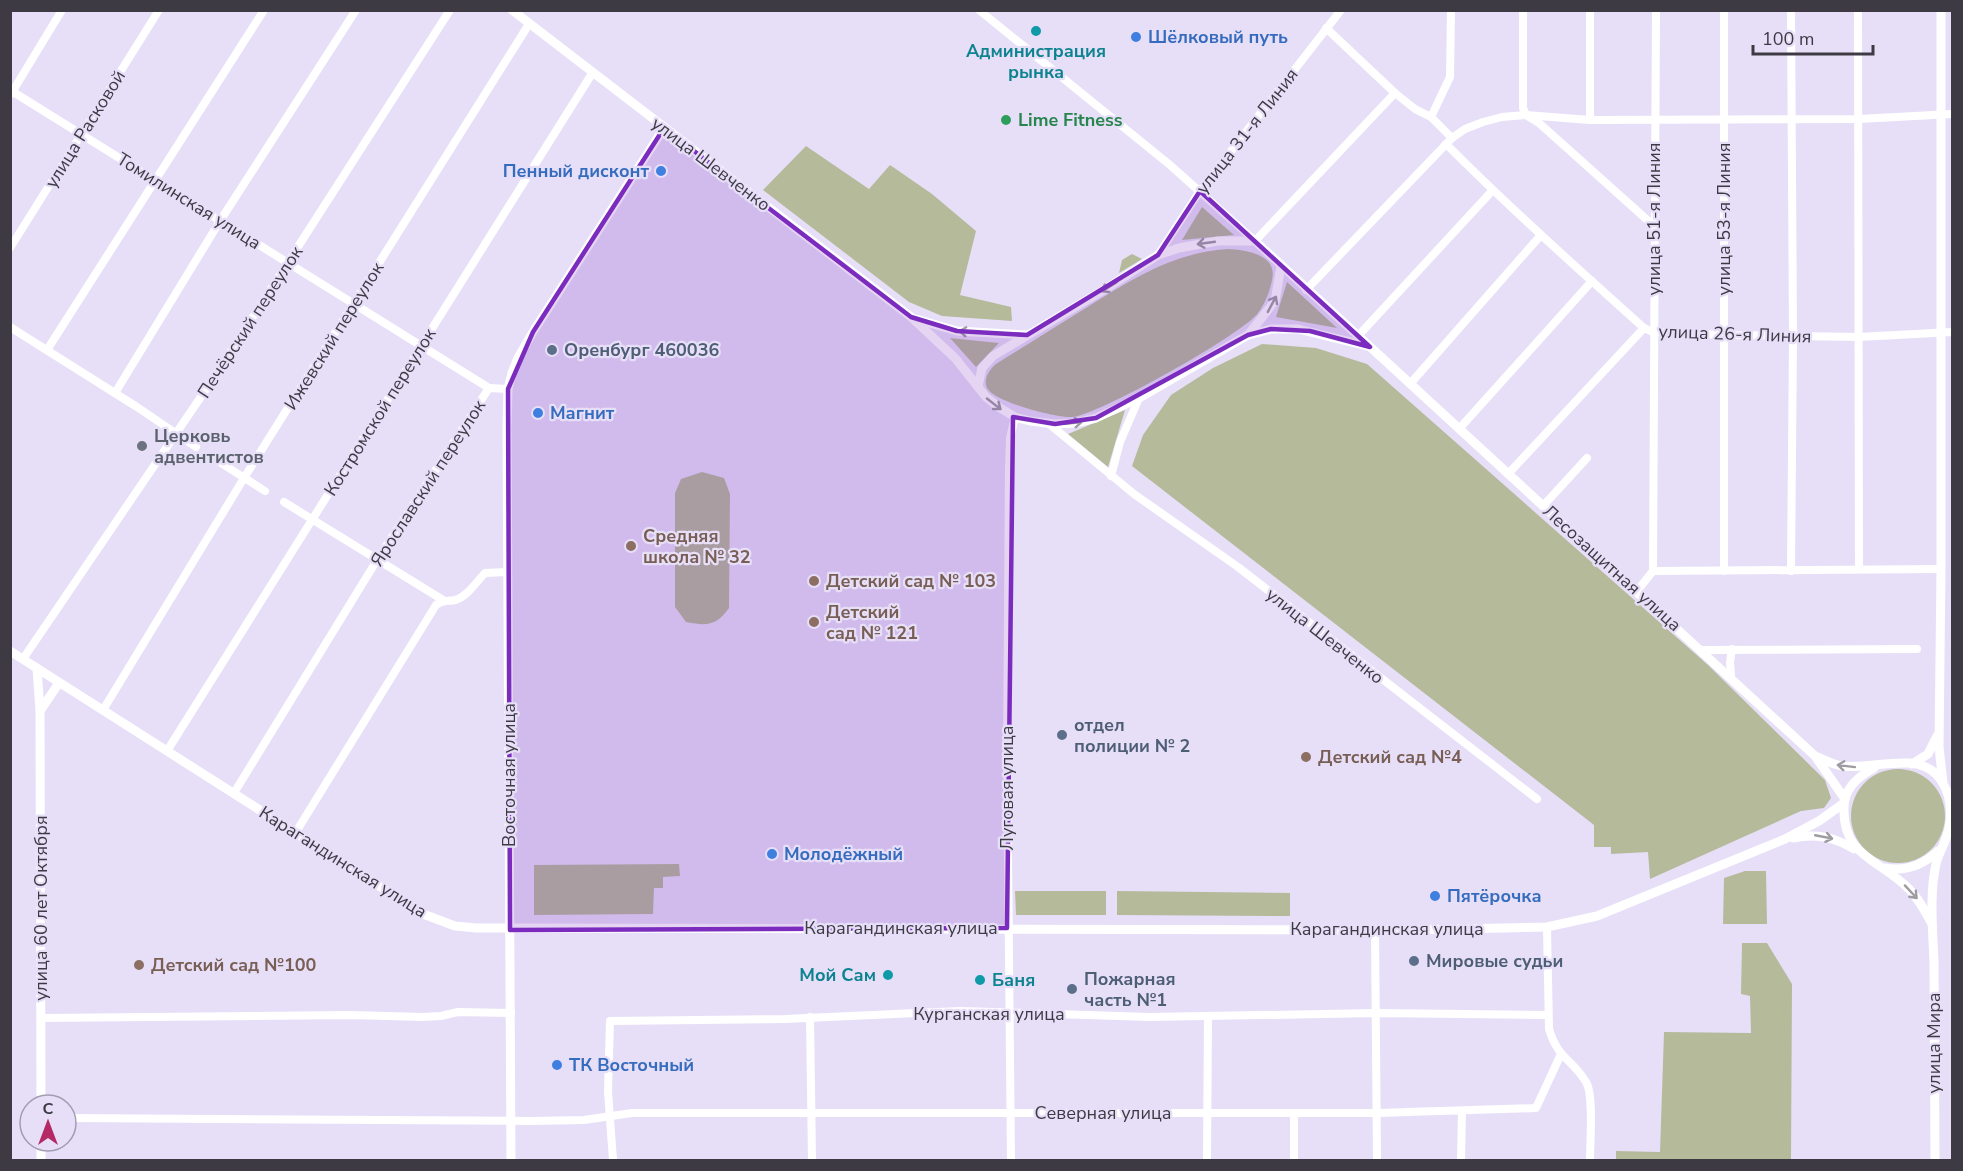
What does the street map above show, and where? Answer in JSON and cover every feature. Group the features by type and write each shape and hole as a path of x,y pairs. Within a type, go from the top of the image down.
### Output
{"main road":[{"name":"улица Шевченко","path":"512,10 911,317 944,347 992,402 1015,417"},
{"path":"1880,867 1894,870 1908,869 1930,858 1941,849 1951,830 1951,806 1939,757 1941,10"},
{"name":"Ярославский переулок","path":"508,389 518,358 533,332 664,128"},
{"path":"978,386 980,373 986,363 1026,335 1158,255 1210,242 1255,241"},
{"name":"Лесозащитная улица","path":"1255,241 1731,676 1815,756 1844,801"},
{"path":"1015,417 1047,423 1084,422 1139,398 1248,335 1275,301 1281,266"},
{"name":"улица Шевченко","path":"911,317 943,329 1026,335"},
{"name":"Лесозащитная улица","path":"1248,335 1271,329 1298,329 1370,347"},
{"name":"Восточная улица","path":"508,389 511,1161"},
{"name":"Карагандинская улица","path":"10,651 423,914 455,926 510,930 1007,928 1375,930 1547,927 1597,916 1785,839 1819,821 1844,801"},
{"name":"улица 60 лет Октября","path":"37,668 40,711 41,1093"},
{"path":"40,711 59,683"},
{"path":"1912,764 1928,754 1934,746 1939,730"},
{"path":"1815,756 1843,766 1879,766 1895,763 1923,766 1935,773 1947,790"},
{"path":"1860,852 1851,841 1846,829 1844,801 1856,780 1879,766"},
{"path":"1785,839 1817,835 1837,840 1860,852 1910,889 1921,903 1933,926"},
{"name":"улица Мира","path":"1935,1161 1933,926 1934,877 1941,849"}],"street":[{"path":"11,92 62,10"},
{"name":"улица Расковой","path":"10,248 159,10"},
{"path":"48,350 264,10"},
{"path":"115,393 220,221 356,10"},
{"name":"Печёрский переулок","path":"23,659 177,434 450,10"},
{"path":"979,10 1138,139 1255,241 1395,93"},
{"name":"улица 31-я Линия","path":"1158,255 1200,191 1341,10"},
{"path":"1431,117 1450,77 1452,10"},
{"path":"1523,10 1523,108 1526,115 1539,123 1654,226"},
{"path":"1590,10 1590,120"},
{"name":"улица 51-я Линия","path":"1653,571 1656,10"},
{"name":"улица 53-я Линия","path":"1724,10 1724,572"},
{"path":"1791,10 1791,571"},
{"path":"1858,10 1859,570"},
{"name":"Ижевский переулок","path":"103,710 244,478 529,24"},
{"name":"улица 26-я Линия","path":"1326,28 1395,93 1415,109 1431,117 1492,191 1644,328 1653,332 1792,337 1858,337 1953,332"},
{"name":"Костромской переулок","path":"167,751 593,72"},
{"name":"Томилинская улица","path":"11,92 489,388"},
{"path":"1306,290 1449,141 1465,129 1482,122 1526,115 1590,120 1724,120 1859,119 1953,114"},
{"path":"1358,336 1492,191"},
{"path":"1410,384 1541,235"},
{"path":"1459,429 1592,281"},
{"path":"10,327 196,447"},
{"path":"1508,474 1644,328"},
{"name":"Ярославский переулок","path":"234,793 377,560 489,388 508,389"},
{"path":"1111,476 1123,434 1139,398"},
{"name":"Луговая улица","path":"1011,1161 1007,928 1009,470 1010,438 1015,417"},
{"name":"улица Шевченко","path":"1047,423 1134,494 1238,567 1537,799"},
{"path":"1543,506 1587,458"},
{"path":"221,463 265,491"},
{"path":"284,502 443,600 455,600 463,596 485,573 507,572"},
{"path":"1637,591 1653,571 1941,569"},
{"path":"296,832 436,605 443,600"},
{"path":"1731,676 1732,649"},
{"path":"1702,650 1917,649"},
{"path":"1547,927 1549,1029 1553,1042 1561,1054 1588,1083 1590,1161"},
{"path":"1375,930 1377,1161"},
{"name":"Курганская улица","path":"609,1116 610,1020 810,1017 946,1011 1208,1017 1376,1013 1548,1015"},
{"path":"40,1018 349,1015 423,1017 458,1012 511,1013"},
{"path":"810,1017 812,1161"},
{"path":"1207,1161 1208,1017"},
{"name":"Северная улица","path":"78,1118 511,1121 584,1120 632,1113 1377,1113 1536,1108 1561,1054"},
{"path":"1461,1161 1462,1111"},
{"path":"1294,1113 1294,1161"},
{"path":"609,1116 613,1161"}],"highlighted area":[{"path":"664,128 911,317 957,331 1027,335 1158,255 1200,191 1370,347 1310,331 1271,329 1248,335 1096,418 1055,424 1013,417 1007,928 510,930 508,389 533,332"}],"green space":[{"path":"806,146 869,189 890,165 932,194 976,231 960,295 1011,307 1012,321 942,316 909,302 763,190"},
{"path":"1202,207 1234,235 1182,240"},
{"path":"1227,249 1251,252 1270,264 1273,271 1269,293 1258,313 1247,323 1199,355 1110,403 1072,417 1040,412 1013,404 1001,399 987,388 987,375 996,364 1122,286 1171,261 1207,251"},
{"path":"1132,254 1142,259 1119,273 1122,260"},
{"path":"1287,282 1337,328 1276,317"},
{"path":"950,338 999,343 976,367"},
{"path":"1262,344 1316,348 1367,364 1708,665 1825,780 1831,798 1824,808 1801,811 1650,879 1648,852 1611,854 1611,847 1594,847 1594,825 1132,466 1143,435 1171,395 1213,368"},
{"path":"1125,410 1108,467 1068,434"},
{"path":"702,472 724,478 730,494 729,608 720,618 705,624 686,622 675,607 675,493 681,479"},
{"path":"1898,769 1916,773 1931,783 1941,798 1945,816 1941,834 1931,849 1916,859 1898,863 1880,859 1865,849 1855,834 1851,816 1855,798 1865,783 1880,773"},
{"path":"679,864 680,876 663,877 663,888 654,888 653,914 534,915 534,865"},
{"path":"1745,871 1766,871 1767,924 1723,924 1724,878"},
{"path":"1015,891 1106,891 1106,915 1016,915"},
{"path":"1117,891 1290,893 1290,916 1117,915"},
{"path":"1742,943 1767,943 1792,984 1791,1160 1616,1160 1616,1151 1660,1152 1664,1032 1751,1033 1750,996 1741,994"}],"place":[{"name":"Администрация рынка","path":"1036,31"},
{"name":"Шёлковый путь","path":"1136,37"},
{"name":"Lime Fitness","path":"1006,120"},
{"name":"Пенный дисконт","path":"661,171"},
{"name":"Оренбург 460036","path":"552,350"},
{"name":"Магнит","path":"538,413"},
{"name":"Церковь адвентистов","path":"142,446"},
{"name":"Средняя школа № 32","path":"631,546"},
{"name":"Детский сад № 103","path":"814,581"},
{"name":"Детский сад № 121","path":"814,622"},
{"name":"отдел полиции № 2","path":"1062,735"},
{"name":"Детский сад №4","path":"1306,757"},
{"name":"Молодёжный","path":"772,854"},
{"name":"Пятёрочка","path":"1435,896"},
{"name":"Мировые судьи","path":"1414,961"},
{"name":"Детский сад №100","path":"139,965"},
{"name":"Мой Cам","path":"888,975"},
{"name":"Баня","path":"980,980"},
{"name":"Пожарная часть №1","path":"1072,989"},
{"name":"ТК Восточный","path":"557,1065"}]}
